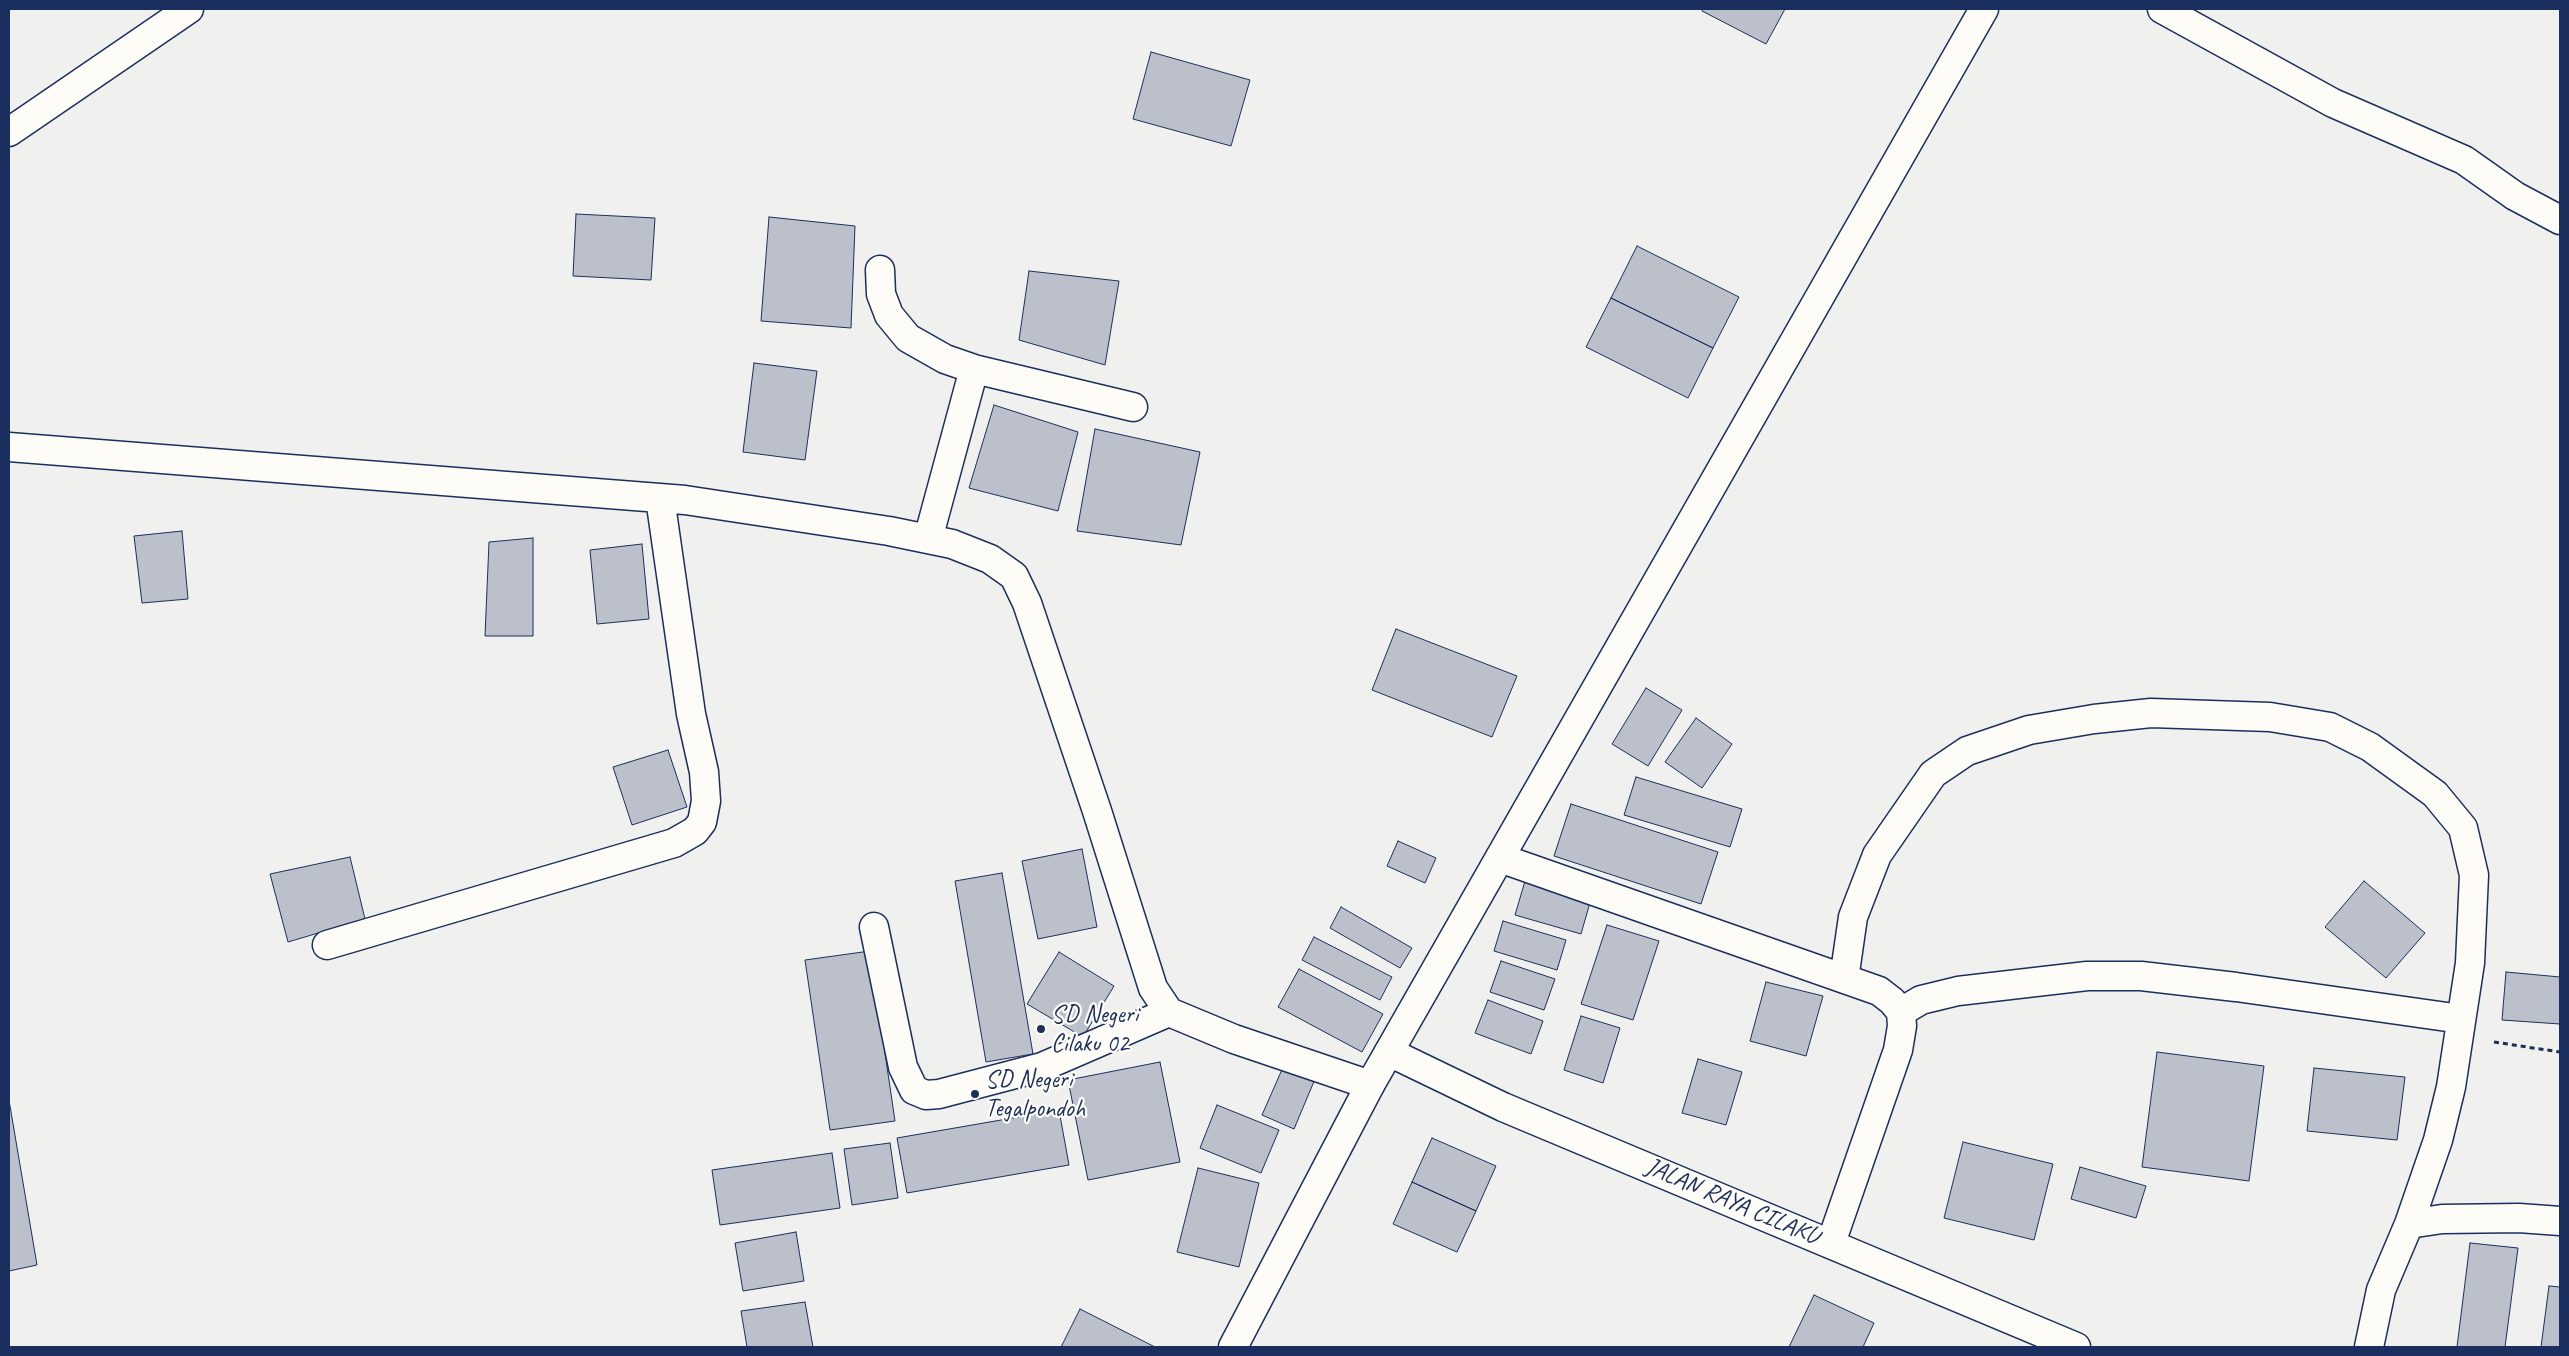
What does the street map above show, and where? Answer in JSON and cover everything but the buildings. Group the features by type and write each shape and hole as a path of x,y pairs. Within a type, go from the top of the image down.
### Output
{"street":[{"path":"9,132 189,9"},
{"path":"1233,1347 1370,1085 1984,9"},
{"path":"2162,9 2332,103 2464,160 2515,196 2560,220"},
{"path":"880,270 881,294 889,315 908,338 945,360 974,369 1134,407"},
{"path":"928,539 974,369"},
{"path":"9,447 660,498 860,527 928,539 952,544 990,559 1014,576 1030,612 1097,811 1153,988 1169,1012 1234,1039 1370,1085"},
{"path":"327,945 674,843 695,831 702,822 706,801 704,772 691,714 660,498"},
{"path":"1844,979 1853,917 1877,855 1933,774 1967,752 2030,730 2094,719 2151,714 2270,717 2330,727 2370,747 2435,794 2463,828 2474,875 2470,963 2451,1086 2438,1140 2409,1224 2381,1290 2369,1347"},
{"path":"1500,858 1844,979 1879,992 1892,1001 1901,1012 1902,1026 1898,1050 1831,1243"},
{"path":"874,927 902,1068 914,1090 926,1095 939,1094 1042,1067 1169,1012"},
{"path":"1901,1012 1921,1000 1958,992 2086,976 2141,976 2236,987 2460,1028"},
{"name":"JALAN RAYA CILAKU","path":"1389,1052 1503,1107 2076,1347"},
{"path":"2409,1224 2442,1219 2519,1218 2560,1221"}],"path":[{"path":"2460,1028 2560,1052"}],"place":[{"name":"SD Negeri Cilaku 02","path":"1041,1029"},
{"name":"SD Negeri Tegalpondoh","path":"975,1094"}]}
